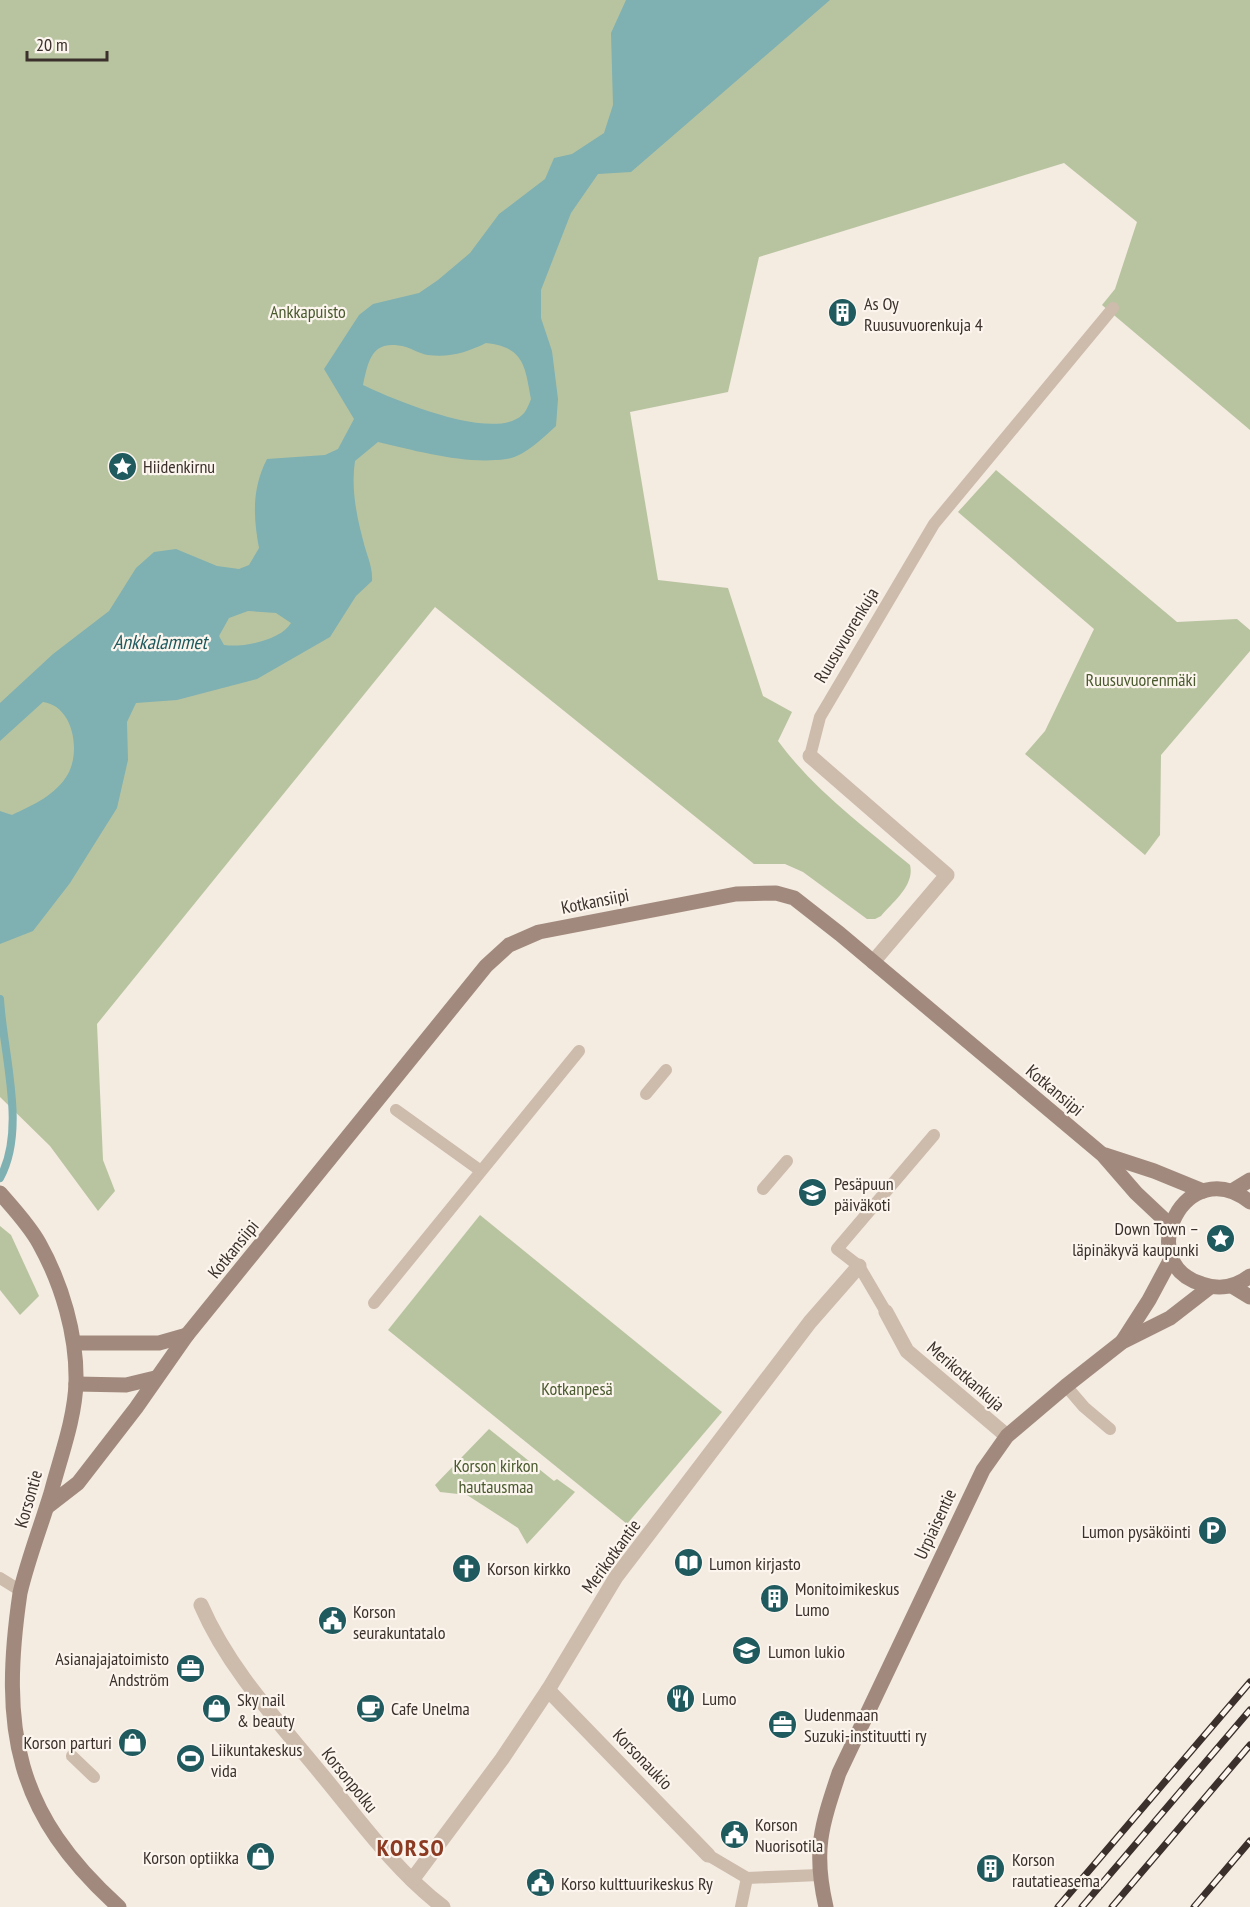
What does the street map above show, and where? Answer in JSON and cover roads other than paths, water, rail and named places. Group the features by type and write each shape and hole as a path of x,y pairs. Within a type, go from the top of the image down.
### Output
{"main road":[{"name":"Kotkansiipi","path":"46,1508 78,1483 136,1408 187,1335 486,966 509,945 539,932 736,894 776,893 794,898 1103,1155 1136,1193 1170,1225"},
{"name":"Kotkansiipi","path":"1103,1155 1154,1171 1203,1191"},
{"path":"1232,1191 1250,1180"},
{"path":"1250,1202 1232,1191 1214,1189 1203,1191 1182,1204 1170,1225 1169,1245 1172,1257 1185,1275 1210,1287 1232,1286 1250,1275"},
{"name":"Korsontie","path":"0,1192 39,1243 65,1304 74,1343 76,1384 67,1433 21,1591 10,1648 7,1696 11,1730 22,1776 31,1801 64,1852 119,1907"},
{"name":"Urpiaisentie","path":"1122,1342 1149,1300 1172,1257"},
{"path":"1232,1286 1250,1297"},
{"name":"Urpiaisentie","path":"826,1907 819,1875 818,1851 823,1819 839,1773 983,1470 1007,1436 1066,1386 1122,1342 1170,1318 1210,1287"},
{"path":"74,1343 159,1343 187,1335"},
{"path":"76,1384 126,1385 155,1378"}],"street":[{"name":"Ruusuvuorenkuja","path":"810,756 947,876 873,962"},
{"name":"Merikotkantie","path":"412,1880 502,1759 548,1690 616,1577 702,1467 810,1322 858,1266"},
{"name":"Merikotkankuja","path":"886,1312 907,1351 1007,1436"},
{"name":"Korsonpolku","path":"201,1605 214,1636 238,1670 375,1842 435,1904"},
{"name":"Korsonaukio","path":"548,1690 708,1856"}],"lane":[{"name":"Ruusuvuorenkuja","path":"810,756 820,717 934,524 1113,308"},
{"path":"374,1303 579,1051"},
{"path":"646,1094 666,1070"},
{"path":"396,1110 481,1171"},
{"path":"886,1312 858,1266 837,1249 934,1135"},
{"path":"763,1189 787,1161"},
{"path":"1066,1386 1084,1407 1110,1429"},
{"path":"0,1578 21,1591"},
{"path":"72,1756 94,1777"},
{"path":"708,1856 747,1878 819,1875"},
{"path":"741,1907 747,1878"}],"water":[{"name":"Ankkalammet","path":"626,0 830,0 631,172 598,174 571,213 541,290 541,318 552,351 558,399 556,426 526,451 513,458 458,459 378,442 355,461 355,500 372,581 356,596 330,637 257,679 177,700 136,703 127,722 128,760 117,808 70,883 33,931 0,944 0,811 12,815 51,794 68,774 72,764 74,742 68,720 53,705 43,702 0,741 0,703 53,654 109,611 136,568 154,552 176,549 217,566 239,569 249,565 259,548 255,502 256,491 267,459 325,455 338,449 354,419 324,369 359,315 373,304 419,293 438,280 470,253 499,214 545,179 554,158 572,154 604,133 613,105 611,33","holes":["486,343 499,345 515,354 527,377 531,399 523,414 508,422 490,424 444,416 397,400 363,385 374,352 379,348 395,345 425,354 443,356 465,352","248,611 276,613 291,623 279,634 261,642 224,645 219,636 229,618"]}],"waterway":[{"path":"0,999 13,1114 8,1158 0,1178"}],"railway":[{"path":"1058,1907 1250,1682"},
{"path":"1082,1907 1250,1710"},
{"path":"1112,1907 1250,1745"},
{"path":"1194,1907 1250,1841"}],"place":[{"name":"As Oy Ruusuvuorenkuja 4","path":"843,313"},
{"name":"Hiidenkirnu","path":"122,466"},
{"name":"Pesäpuun päiväkoti","path":"813,1193"},
{"name":"Down Town – läpinäkyvä kaupunki","path":"1220,1238"},
{"name":"Lumon pysäköinti","path":"1212,1531"},
{"name":"Lumon kirjasto","path":"688,1563"},
{"name":"Korson kirkko","path":"466,1568"},
{"name":"Monitoimikeskus Lumo","path":"774,1598"},
{"name":"Korson seurakuntatalo","path":"332,1621"},
{"name":"Lumon lukio","path":"747,1651"},
{"name":"Asianajajatoimisto Andström","path":"190,1668"},
{"name":"Lumo","path":"681,1698"},
{"name":"Cafe Unelma","path":"370,1708"},
{"name":"Sky nail & beauty","path":"216,1709"},
{"name":"Uudenmaan Suzuki-instituutti ry","path":"783,1724"},
{"name":"Korson parturi","path":"133,1742"},
{"name":"Liikuntakeskus vida","path":"190,1759"},
{"name":"Korson Nuorisotila","path":"734,1834"},
{"name":"Korson optiikka","path":"260,1857"},
{"name":"Korson rautatieasema","path":"991,1869"},
{"name":"Korso kulttuurikeskus Ry","path":"540,1883"}],"district":[{"name":"KORSO","path":"411,1847"}],"park label":[{"name":"Ankkapuisto","path":"308,311"},
{"name":"Ruusuvuorenmäki","path":"1141,679"},
{"name":"Kotkanpesä","path":"577,1388"},
{"name":"Korson kirkon hautausmaa","path":"496,1475"}]}
